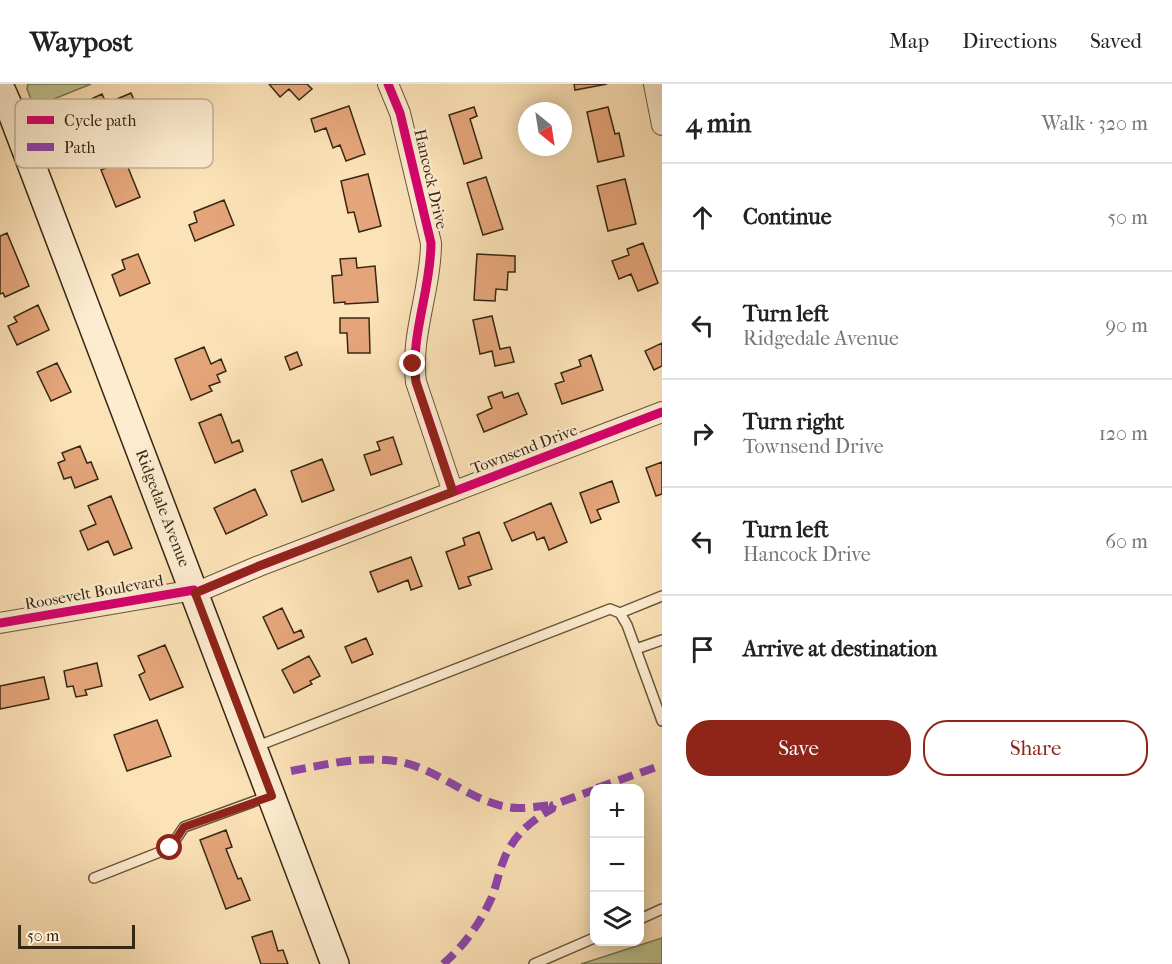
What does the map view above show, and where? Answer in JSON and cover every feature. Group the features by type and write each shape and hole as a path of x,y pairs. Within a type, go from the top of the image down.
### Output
{"main road":[{"path":"19,84 20,99"},
{"name":"Ridgedale Avenue","path":"0,87 15,122"},
{"name":"Ridgedale Avenue","path":"33,168 335,964"}],"street":[{"name":"Hancock Drive","path":"388,84 400,113 430,243 431,264 413,364 416,382 453,492"},
{"path":"654,84 661,119"},
{"name":"Townsend Drive","path":"195,592 662,412"},
{"name":"Roosevelt Boulevard","path":"0,623 195,592"}],"lane":[{"path":"254,747 610,609 620,613 662,596"},
{"path":"620,613 636,649 662,721"},
{"path":"636,649 662,640"},
{"path":"94,878 170,848 184,827 272,796"},
{"path":"644,917 662,909"},
{"path":"534,964 590,940"}],"green space":[{"path":"28,84 91,84 54,99 31,99 27,89"},
{"path":"662,938 662,964 581,964 637,946 644,946 644,944"}],"building":[{"path":"269,84 307,84 312,89 299,100 289,89 280,97"},
{"path":"574,84 607,84 575,90"},
{"path":"131,93 134,99 117,99"},
{"path":"102,94 104,99 91,99"},
{"path":"349,106 365,154 346,161 340,145 333,148 326,128 315,132 311,119"},
{"path":"474,107 477,116 470,119 482,158 464,164 449,115"},
{"path":"608,107 615,134 619,133 624,156 598,162 587,112"},
{"path":"128,168 140,197 116,207 101,170"},
{"path":"368,174 381,226 359,232 354,212 348,213 341,181"},
{"path":"486,177 503,229 483,235 467,183"},
{"path":"625,179 636,224 608,231 597,186"},
{"path":"224,200 234,225 195,241 189,225 197,222 194,212"},
{"path":"7,233 29,286 5,297 3,293 0,294 0,236"},
{"path":"643,243 658,283 638,291 631,274 619,279 612,261 629,255 627,249"},
{"path":"138,254 150,283 120,296 112,275 125,269 122,260"},
{"path":"477,254 515,256 515,272 508,272 507,290 496,289 495,301 474,300"},
{"path":"356,258 357,268 375,266 378,302 334,303 332,276 342,275 340,259"},
{"path":"38,305 49,330 17,345 8,326 17,322 14,317"},
{"path":"492,316 500,349 510,347 514,362 495,366 492,351 480,354 473,320"},
{"path":"340,318 369,318 370,353 348,353 347,333 340,333"},
{"path":"662,343 662,366 654,370 645,351"},
{"path":"204,347 211,364 221,359 226,371 217,375 220,382 209,386 212,391 191,400 175,359"},
{"path":"297,352 302,365 290,370 285,357"},
{"path":"591,355 603,390 562,404 555,384 564,381 561,373 581,366 579,360"},
{"path":"57,363 71,392 51,401 37,372"},
{"path":"502,392 504,398 518,393 527,414 484,432 477,415 492,408 488,397"},
{"path":"221,414 232,443 239,440 243,451 215,463 199,423"},
{"path":"393,437 402,464 371,475 364,455 380,450 377,442"},
{"path":"80,446 87,463 91,462 98,479 75,488 71,477 64,479 58,463 65,460 62,453"},
{"path":"322,459 334,490 302,502 291,471"},
{"path":"662,462 662,494 656,496 646,468"},
{"path":"612,481 619,502 597,510 601,519 591,523 580,493"},
{"path":"255,489 267,515 226,534 214,508"},
{"path":"111,496 132,548 114,555 108,541 88,550 80,531 96,524 88,506"},
{"path":"551,503 567,542 549,550 544,537 537,540 534,532 512,541 504,523"},
{"path":"479,532 492,569 468,577 471,585 459,589 446,552 465,545 463,538"},
{"path":"411,557 422,586 411,590 408,580 378,592 370,572"},
{"path":"282,608 294,633 301,630 304,637 278,649 263,617"},
{"path":"366,638 373,654 352,663 345,647"},
{"path":"165,645 183,687 150,700 139,675 145,672 138,656"},
{"path":"309,656 320,676 310,681 312,684 294,693 282,670"},
{"path":"97,663 102,686 85,690 87,695 76,697 73,686 67,687 64,671"},
{"path":"44,677 49,699 0,709 0,686"},
{"path":"157,720 171,756 127,771 114,735"},
{"path":"226,830 232,847 226,849 238,879 241,878 250,900 226,909 200,840"},
{"path":"272,931 278,951 283,950 288,964 261,964 252,937"}],"marked path":[{"path":"291,771 346,761 387,760 428,771 480,798 507,807 530,808 553,805"},
{"path":"608,784 662,765"},
{"path":"443,964 464,943 481,919 492,896 507,853 517,837 529,824 552,809 553,805 590,791"}],"cycle path":[{"path":"388,84 400,113 431,243 428,278 416,347 416,382 453,492"},
{"path":"195,593 259,566 662,412"},
{"path":"0,623 194,590"}],"route":[{"path":"170,848 184,827 272,796 195,593 259,566 453,492 416,382 413,364"}]}
